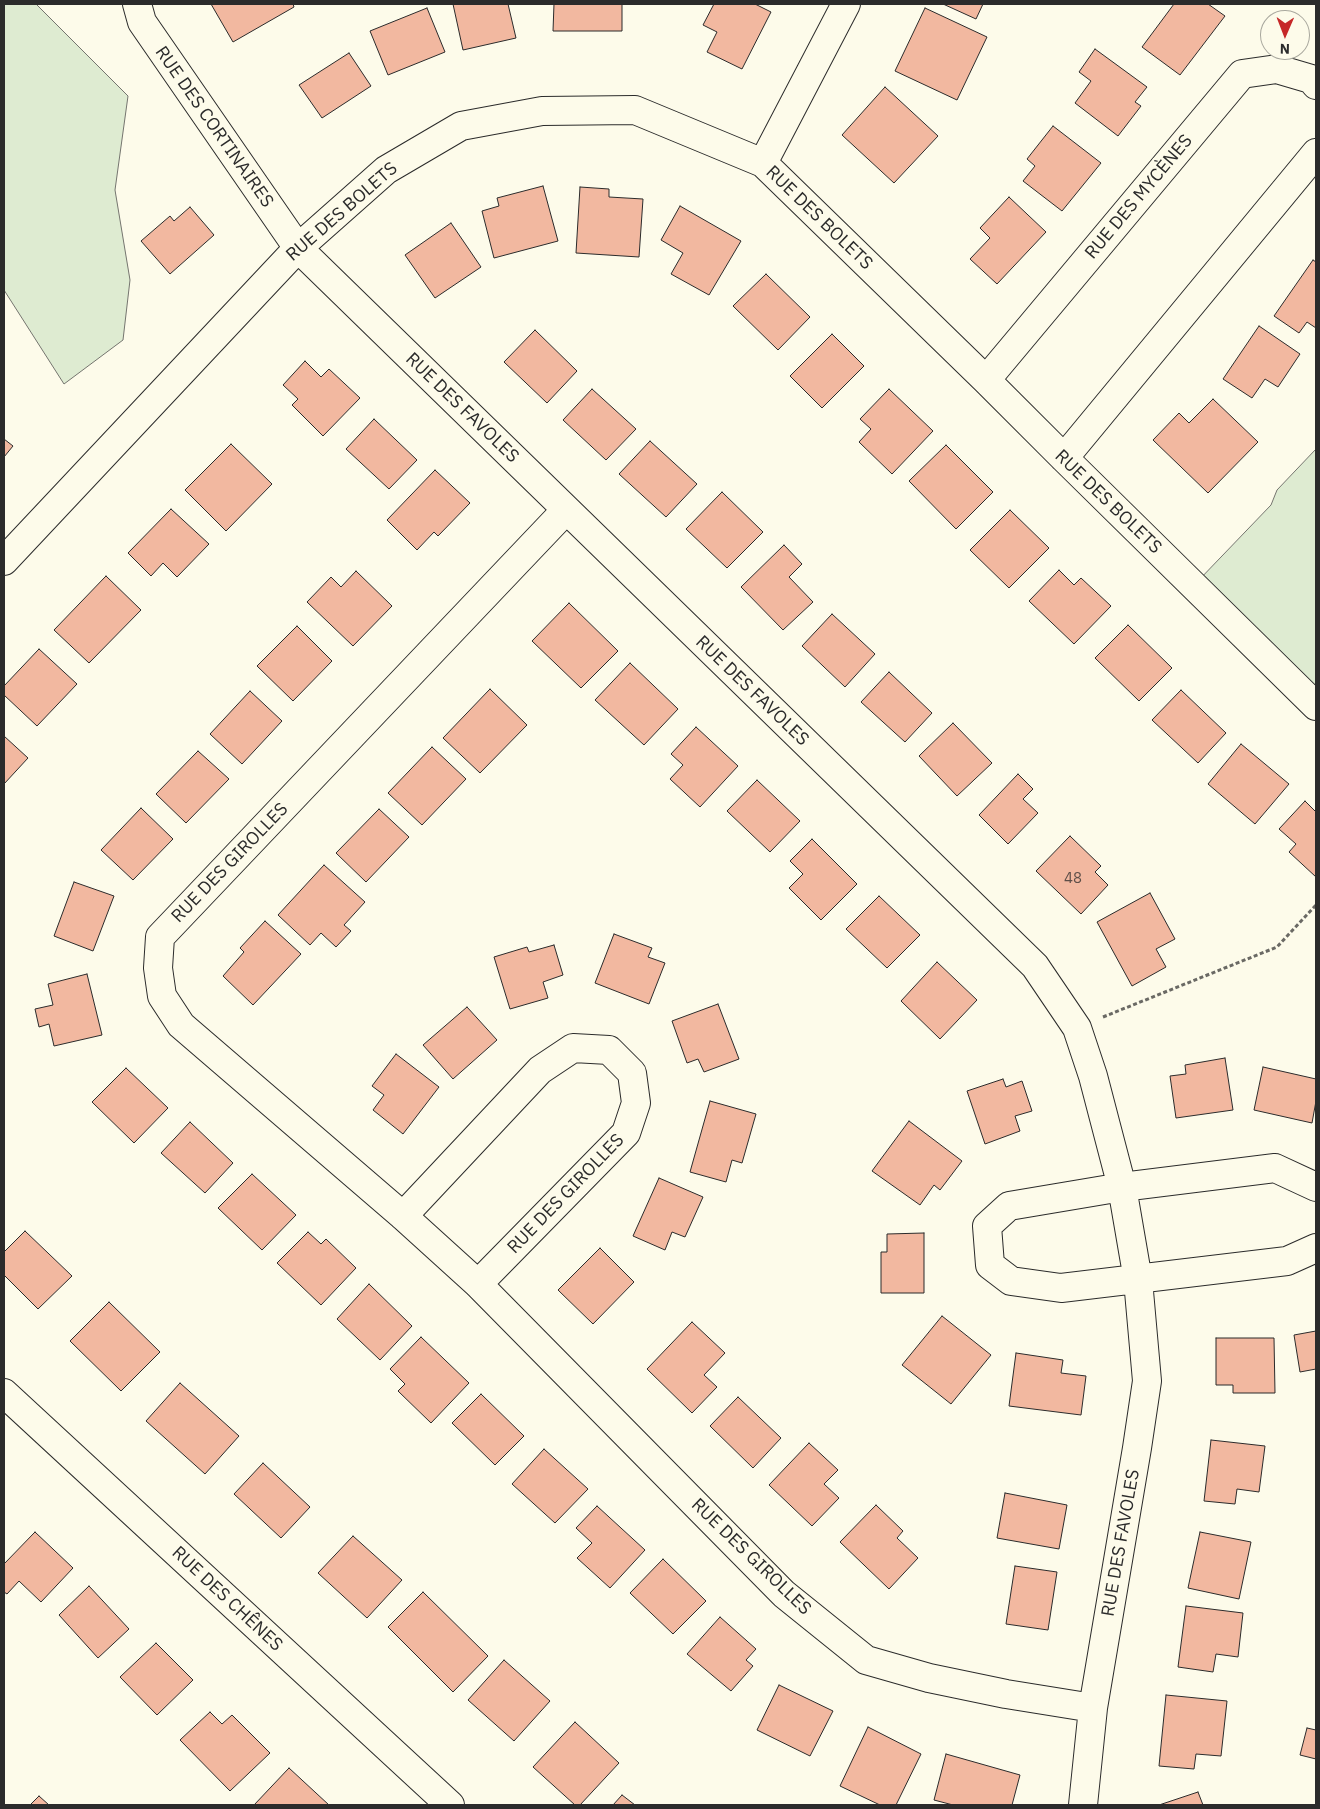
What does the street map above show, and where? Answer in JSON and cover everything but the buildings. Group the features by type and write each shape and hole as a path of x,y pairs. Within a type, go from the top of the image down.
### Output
{"street":[{"name":"RUE DES CORTINAIRES","path":"137,4 142,22 298,248"},
{"path":"763,163 846,4"},
{"name":"RUE DES MYCÈNES","path":"986,380 1242,74 1277,69 1311,79 1316,85"},
{"name":"RUE DES BOLETS","path":"4,560 298,248 386,170 461,126 542,111 636,110 763,163 1316,706"},
{"path":"1064,458 1316,153"},
{"name":"RUE DES FAVOLES","path":"298,248 1035,966 1077,1028 1093,1076 1122,1187 1138,1280 1147,1381 1092,1708 1083,1805"},
{"name":"RUE DES GIROLLES","path":"566,510 160,937 158,968 162,996 181,1025 478,1284 784,1594 866,1660 929,1678 1006,1694 1092,1708"},
{"name":"RUE DES GIROLLES","path":"402,1216 540,1070 573,1048 609,1050 632,1073 636,1103 626,1133 478,1284"},
{"path":"1316,1187 1275,1168 1122,1187 1009,1206 987,1226 990,1265 1011,1282 1061,1288 1287,1261 1316,1248"},
{"name":"RUE DES CHÊNES","path":"4,1393 450,1805"}],"path":[{"path":"1077,1028 1277,947 1316,905"}],"green space":[{"path":"4,4 36,4 128,96 115,190 130,280 123,340 64,384 4,290"},
{"path":"1316,449 1316,703 1197,582 1271,505 1277,490"}]}
